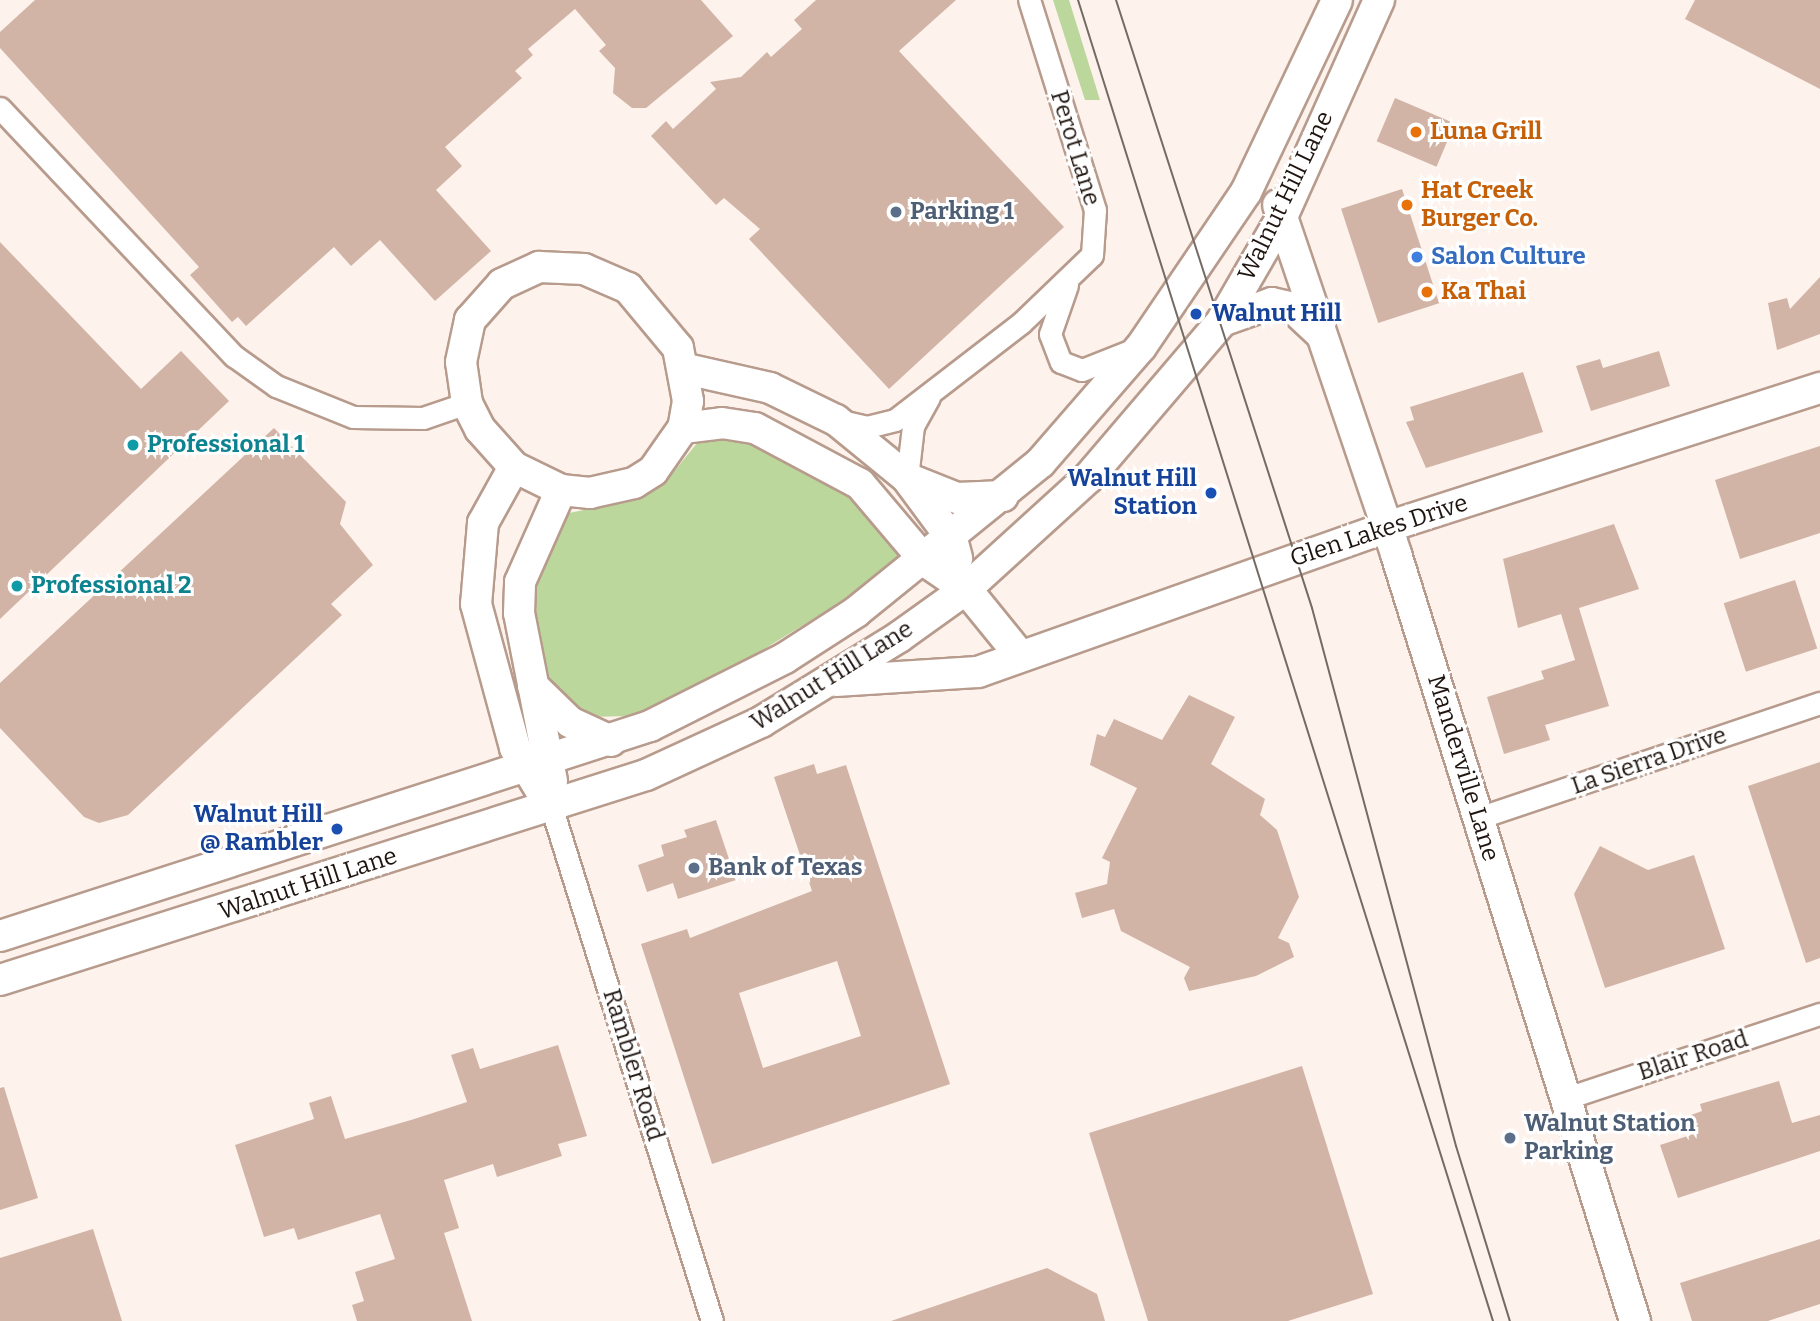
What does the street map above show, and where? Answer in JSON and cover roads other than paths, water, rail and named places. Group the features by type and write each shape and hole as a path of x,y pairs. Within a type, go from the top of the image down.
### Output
{"street":[{"name":"Perot Lane","path":"836,420 879,426 931,393 1070,279 1092,255 1095,210 1030,0"},
{"name":"Walnut Hill Lane","path":"0,936 538,767 611,741 785,658 925,561 1003,496 1141,347 1215,242 1291,108 1338,0"},
{"name":"Walnut Hill Lane","path":"0,981 552,809 717,744 831,681 966,589 1088,478 1222,321 1282,217 1379,0"},
{"path":"0,108 234,356 276,386 353,417 422,418 467,403"},
{"name":"Manderville Lane","path":"1291,108 1276,192 1282,217 1387,527 1635,1321"},
{"path":"539,267 584,269 628,288 664,324 685,369 683,428 653,471 634,483 590,493 561,490 514,467 467,403 461,362 470,320 502,284 539,267"},
{"path":"1070,279 1050,334 1061,362 1082,370 1141,347"},
{"path":"1222,321 1272,303 1293,308 1322,335"},
{"path":"685,369 769,388 836,420 907,478 952,539 966,589 1010,657"},
{"name":"Glen Lakes Drive","path":"831,681 961,676 1387,527 1820,388"},
{"path":"907,478 914,426 931,393"},
{"path":"683,428 737,423 815,455 878,500 925,561 966,589"},
{"name":"Rambler Road","path":"514,467 483,523 476,604 552,809 712,1321"},
{"path":"907,478 957,498 1003,496"},
{"name":"Rambler Road","path":"538,767 533,687 520,582 561,490"},
{"path":"533,687 570,722 611,741"},
{"name":"La Sierra Drive","path":"1478,818 1820,703"},
{"path":"96,906 108,947"},
{"name":"Blair Road","path":"1567,1098 1820,1014"}],"tram line":[{"path":"1078,0 1493,1321"},
{"path":"1116,0 1312,608 1456,1146 1510,1321"}],"place":[{"name":"Luna Grill","path":"1416,132"},
{"name":"Hat Creek Burger Co.","path":"1407,205"},
{"name":"Parking 1","path":"896,212"},
{"name":"Salon Culture","path":"1417,257"},
{"name":"Ka Thai","path":"1427,292"},
{"name":"Walnut Hill","path":"1196,314"},
{"name":"Professional 1","path":"133,445"},
{"name":"Walnut Hill Station","path":"1211,493"},
{"name":"Professional 2","path":"17,586"},
{"name":"Walnut Hill @ Rambler","path":"337,829"},
{"name":"Bank of Texas","path":"694,868"},
{"name":"Walnut Station Parking","path":"1510,1138"}]}
